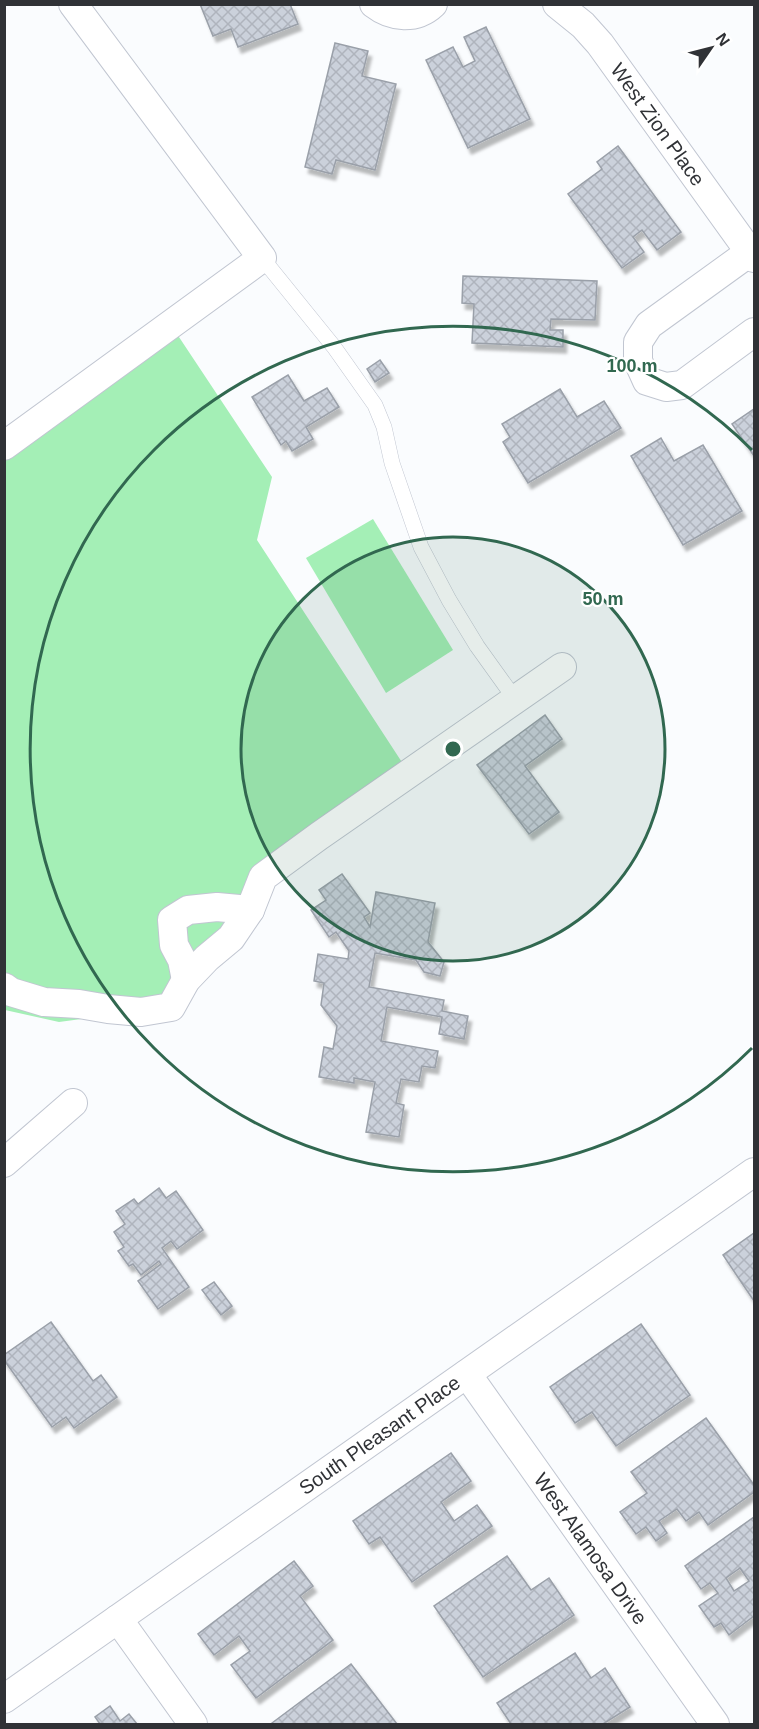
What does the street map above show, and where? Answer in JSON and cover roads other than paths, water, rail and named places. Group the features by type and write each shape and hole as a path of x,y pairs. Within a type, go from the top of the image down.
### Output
{"street":[{"path":"4,446 262,258 73,4"},
{"path":"374,4 383,11 398,16 413,15 428,10 433,4"},
{"name":"West Zion Place","path":"557,4 600,44 752,255 650,326 638,342 638,361 647,381 666,387 682,385 754,332"},
{"path":"4,987 11,992 44,1002 141,1012 171,1007 186,980 231,938 250,910 263,877 328,829 562,667"},
{"path":"186,980 182,960 174,945 172,920 188,910 217,907 250,910"},
{"path":"4,1163 73,1103"},
{"name":"South Pleasant Place","path":"4,1699 754,1173"},
{"name":"West Alamosa Drive","path":"467,1374 715,1725"},
{"path":"118,1619 193,1725"}],"lane":[{"path":"262,258 334,347 375,405 421,547 449,600 515,699"}]}
